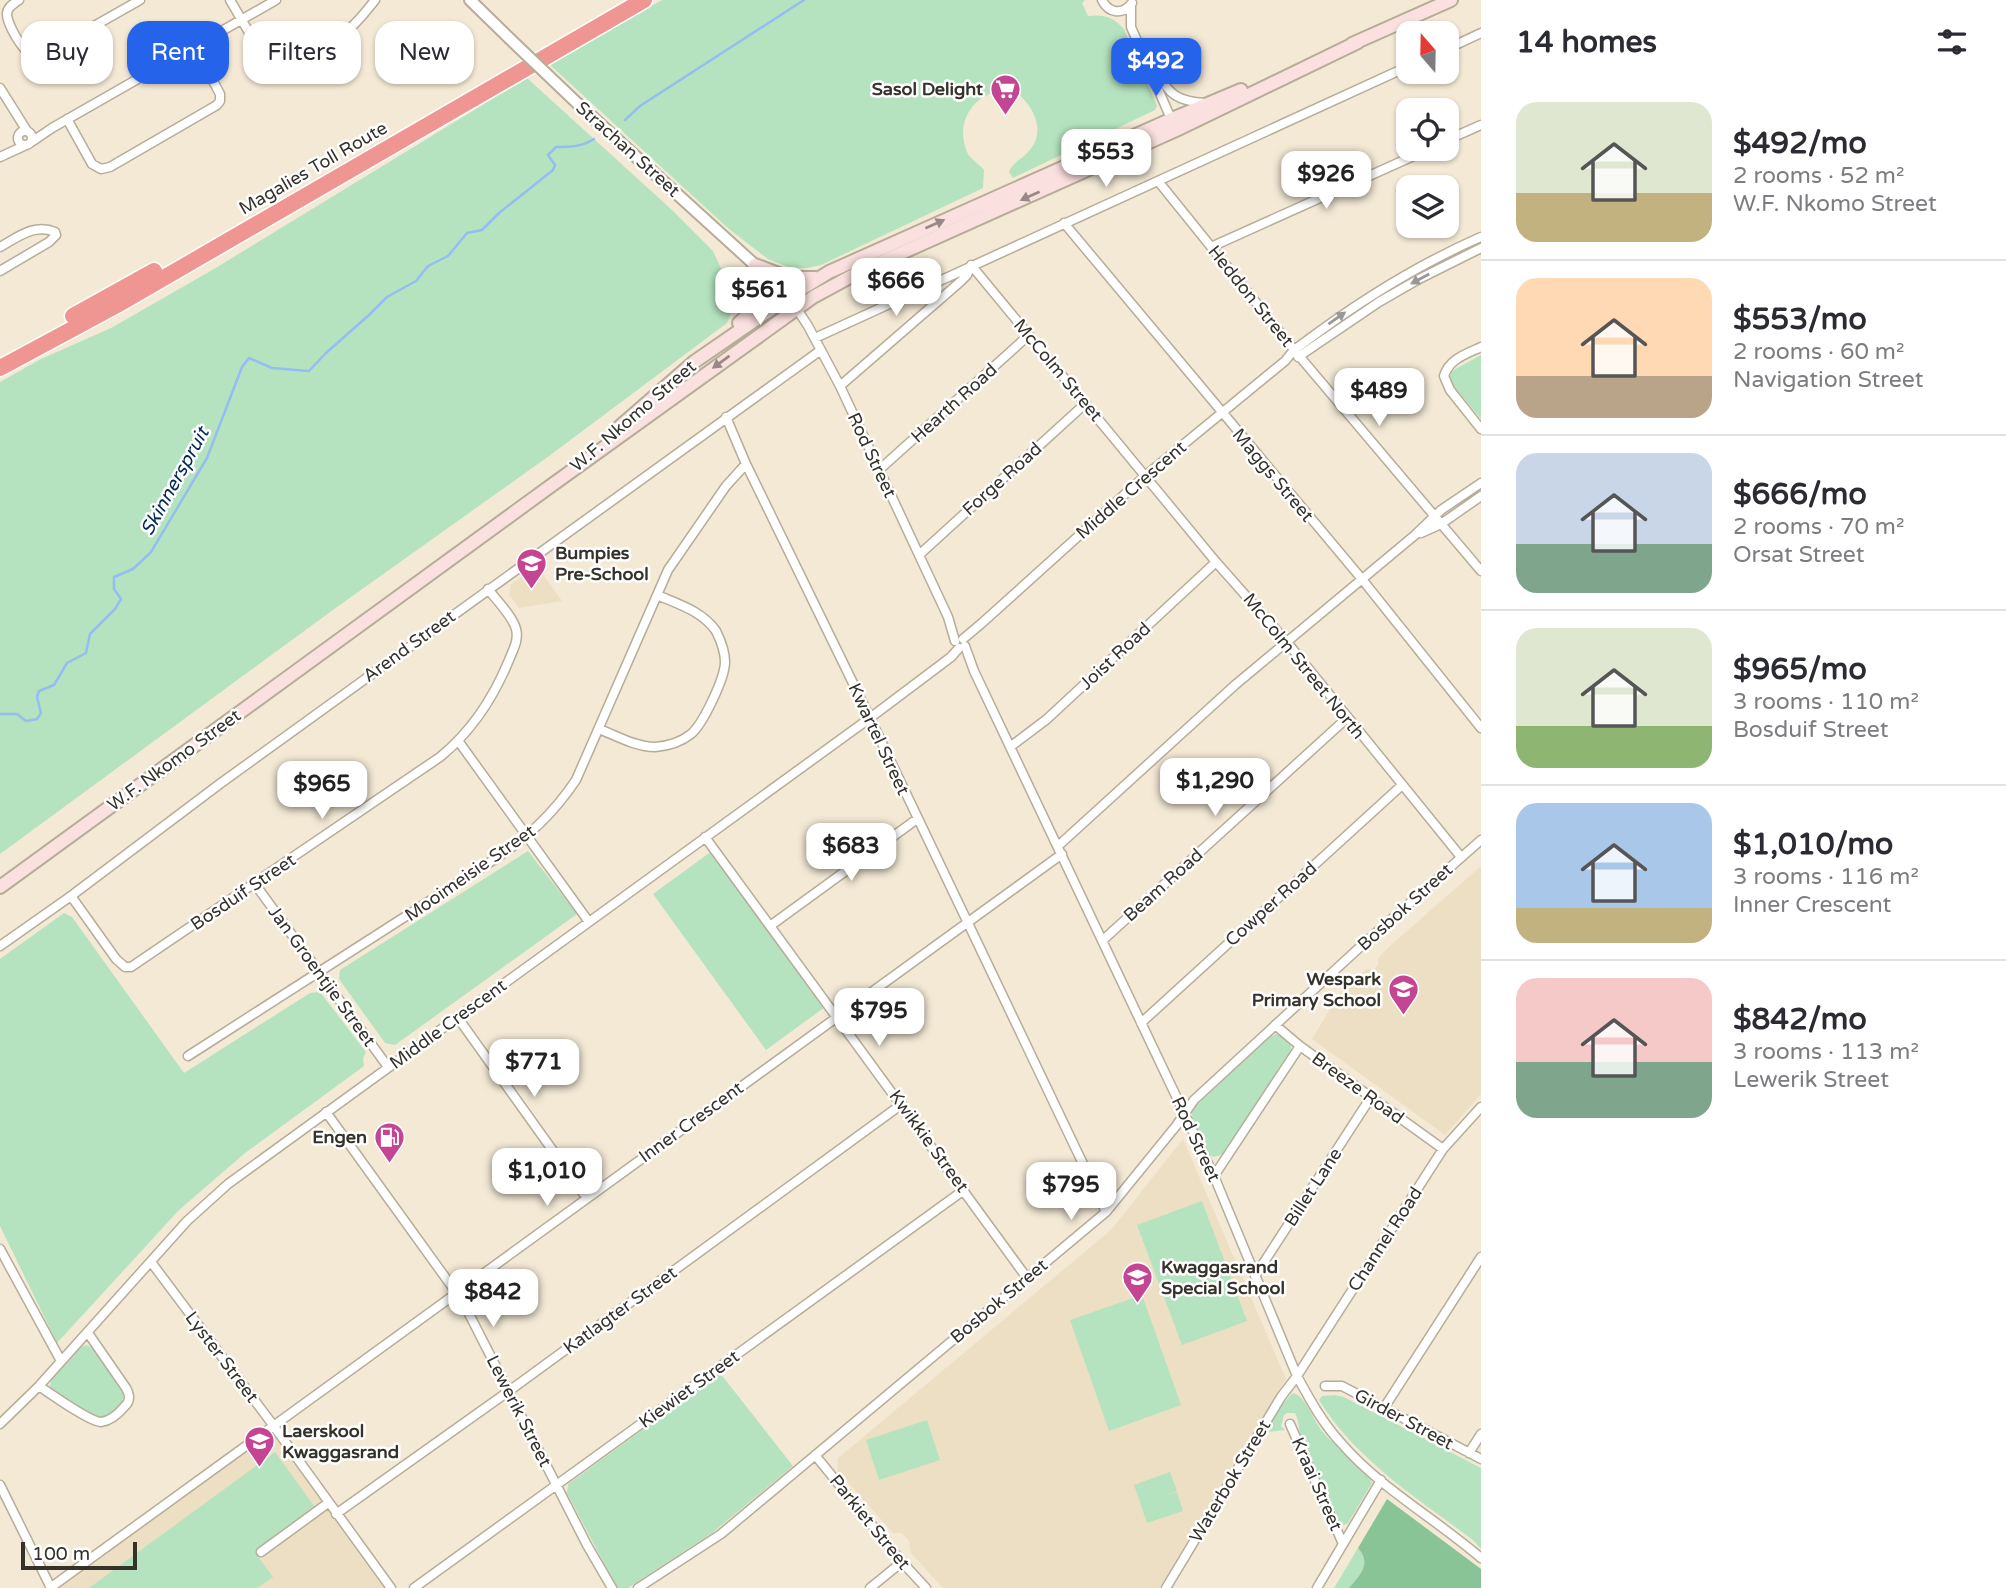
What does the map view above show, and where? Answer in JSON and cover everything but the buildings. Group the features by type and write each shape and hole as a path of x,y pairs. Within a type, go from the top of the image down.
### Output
{"highway":[{"name":"Magalies Toll Route","path":"0,357 627,0"},
{"name":"Magalies Toll Route","path":"0,369 117,305 644,0"}],"main road":[{"name":"W.F. Nkomo Street","path":"552,485 694,362 822,276 1174,124 1451,0"},
{"name":"W.F. Nkomo Street","path":"0,887 552,485 837,283 1174,124 1210,103 1358,42"},
{"path":"755,265 789,278 810,279 822,276"},
{"path":"694,362 757,305 761,284 755,265"}],"street":[{"path":"19,0 9,8 9,22 27,53 41,55 140,0"},
{"path":"230,0 271,68 282,70 346,32 375,0"},
{"path":"229,27 276,0"},
{"name":"Strachan Street","path":"470,0 577,103 755,265 787,298"},
{"path":"1102,0 1108,9 1116,12 1131,27 1174,124"},
{"path":"1116,12 1124,11 1132,2"},
{"path":"1131,27 1132,2"},
{"path":"1460,43 1481,33"},
{"path":"1138,41 1170,93 1189,101 1210,103"},
{"path":"815,338 1396,72"},
{"path":"1,157 129,84"},
{"path":"67,119 92,164 100,169 110,167 217,105 220,94 215,84"},
{"path":"0,88 18,118 23,133 20,143 28,144"},
{"path":"1459,135 1481,125"},
{"path":"1,157 23,133 52,128"},
{"path":"23,133 32,138 28,144"},
{"path":"1211,247 1402,161"},
{"name":"Heddon Street","path":"1158,181 1308,367 1481,571"},
{"name":"Maggs Street","path":"1064,223 1361,579 1481,728"},
{"path":"0,247 35,229 55,232 56,235 49,242 0,271"},
{"name":"Middle Crescent","path":"0,1424 88,1333 187,1221 228,1184 936,668 1145,475 1377,290 1481,237"},
{"name":"Middle Crescent","path":"1297,353 1320,343 1379,302 1419,279 1481,248"},
{"path":"840,386 960,282 971,265"},
{"name":"McColm Street","path":"971,265 1145,475"},
{"name":"Rod Street","path":"787,298 815,338 840,386 1214,1176 1297,1376 1313,1406 1332,1433 1359,1462 1481,1558"},
{"name":"Hearth Road","path":"878,470 1029,334"},
{"path":"1308,367 1320,343"},
{"path":"1481,347 1455,359 1444,376 1450,390 1481,429"},
{"name":"Arend Street","path":"0,946 488,589 821,350"},
{"name":"Forge Road","path":"919,555 1086,403"},
{"name":"Kwartel Street","path":"726,417 746,464 1105,1212"},
{"name":"Mooimeisie Street","path":"188,1056 320,973 526,837 557,807 583,766 668,570 726,486 746,464"},
{"name":"McColm Street North","path":"1145,475 1216,562 1286,641 1461,857"},
{"name":"Inner Crescent","path":"50,1588 967,922 1060,850 1235,685 1286,641 1415,535 1434,516 1481,483"},
{"name":"Inner Crescent","path":"1415,535 1441,524 1481,496"},
{"name":"Joist Road","path":"1010,747 1047,719 1216,562"},
{"name":"Bosduif Street","path":"71,896 116,959 125,967 131,967 440,757 458,742 484,709 499,683 516,641 513,624 488,589"},
{"path":"599,729 646,746 676,743 690,735 698,726 723,675 724,653 714,629 697,613 657,595"},
{"name":"Beam Road","path":"1103,940 1347,718"},
{"path":"458,742 589,922"},
{"name":"Cowper Road","path":"1141,1023 1401,786"},
{"path":"770,926 917,819"},
{"name":"Kwikkie Street","path":"705,837 1027,1278"},
{"name":"Bosbok Street","path":"638,1587 721,1534 1105,1212 1194,1100 1481,840"},
{"name":"Jan Groentjie Street","path":"255,884 388,1068"},
{"path":"458,1018 586,1197"},
{"name":"Breeze Road","path":"1275,1025 1443,1149"},
{"path":"1214,1176 1300,1046"},
{"name":"Billet Lane","path":"1255,1276 1371,1097"},
{"name":"Katlagter Street","path":"336,1514 902,1104"},
{"name":"Channel Road","path":"1297,1376 1443,1149 1481,1107"},
{"name":"Lewerik Street","path":"326,1112 456,1292 610,1588"},
{"name":"Kiewiet Street","path":"414,1588 964,1190"},
{"path":"0,1250 61,1362"},
{"path":"1384,1408 1481,1257"},
{"name":"Lyster Street","path":"151,1262 391,1588"},
{"path":"39,1386 91,1419 101,1422 115,1416 128,1404 130,1397 126,1388 88,1333"},
{"name":"Waterbok Street","path":"1166,1588 1281,1397 1297,1376"},
{"name":"Girder Street","path":"1325,1386 1342,1386 1481,1459"},
{"name":"Kraai Street","path":"1290,1424 1343,1544"},
{"path":"1469,1453 1481,1434"},
{"name":"Parkiet Street","path":"815,1455 926,1588"},
{"name":"Kraai Street","path":"1317,1588 1381,1480"},
{"path":"0,1485 50,1588"},
{"path":"261,1552 328,1503"},
{"path":"870,1588 902,1562"}],"shaded area":[{"name":"Bumpies Pre-School","path":"537,566 562,601 519,608 509,595 511,584"},
{"name":"Wespark Primary School","path":"1481,866 1481,1094 1445,1135 1312,1039 1340,993 1367,969 1374,969 1378,965 1378,958 1390,946"},
{"name":"Kwaggasrand Special School","path":"1183,1139 1286,1379 1159,1588 943,1588 911,1553 909,1541 902,1533 893,1533 837,1470 838,1458 1111,1230"},
{"name":"Laerskool Kwaggasrand","path":"273,1423 393,1588 54,1588"}],"green space":[{"path":"662,0 1085,0 1082,3 1088,16 1108,17 1124,29 1157,106 1155,110 1013,178 1009,172 1034,144 1037,135 1036,118 1027,103 1013,90 989,94 971,108 963,129 968,154 984,170 983,188 821,265 791,268 768,259 729,229 549,64"},
{"path":"527,78 713,251 728,284 734,307 727,323 549,456 337,607 0,854 0,382 41,359 111,328 214,269"},
{"path":"1481,355 1481,419 1449,378 1452,371"},
{"path":"528,851 577,914 395,1045 385,1043 339,979 340,970"},
{"path":"712,851 825,1007 766,1050 653,894"},
{"path":"64,913 72,917 184,1073 310,993 320,992 366,1052 363,1058 364,1066 245,1153 179,1210 57,1343 0,1226 0,959"},
{"path":"1276,1034 1289,1040 1291,1055 1227,1153 1214,1157 1210,1155 1195,1126 1193,1109 1266,1039"},
{"path":"1202,1201 1247,1321 1182,1345 1137,1225"},
{"path":"1142,1295 1181,1405 1109,1431 1070,1320"},
{"path":"86,1345 94,1348 124,1395 116,1408 102,1417 92,1417 52,1391 50,1386 52,1378"},
{"path":"720,1373 793,1466 712,1533 628,1588 617,1588 567,1493 568,1484"},
{"path":"1293,1393 1306,1403 1322,1431 1363,1468 1372,1483 1348,1523 1344,1525 1339,1523 1315,1471 1301,1437 1295,1413 1284,1415 1281,1426 1285,1430 1267,1432 1278,1411"},
{"path":"1322,1396 1344,1397 1481,1468 1481,1549 1369,1460 1334,1422 1319,1400"},
{"path":"927,1420 940,1460 879,1480 866,1440"},
{"path":"275,1452 317,1510 256,1554 273,1577 257,1588 89,1588"},
{"path":"1170,1472 1177,1491 1163,1496 1177,1492 1183,1511 1147,1523 1134,1485"},
{"path":"1387,1499 1481,1569 1481,1588 1349,1588 1363,1569 1364,1559 1358,1548"},
{"path":"1358,1548 1364,1559 1360,1574 1349,1588 1334,1588"}],"waterway":[{"name":"Skinnerspruit","path":"625,120 640,106 804,0"},
{"name":"Skinnerspruit","path":"0,714 17,714 26,721 37,719 41,713 37,697 39,691 54,685 67,663 86,653 90,634 115,609 121,599 114,589 114,577 133,569 151,552 207,458 242,367 249,358 272,368 309,371 387,297 416,281 428,266 448,256 467,233 482,230 553,170 555,165 548,155 556,147 571,147 594,139"}],"place":[{"name":"Sasol Delight","path":"1006,116"},
{"name":"Bumpies Pre-School","path":"532,590"},
{"name":"Wespark Primary School","path":"1404,1016"},
{"name":"Engen","path":"390,1164"},
{"name":"Kwaggasrand Special School","path":"1138,1304"},
{"name":"Laerskool Kwaggasrand","path":"259,1468"}]}
